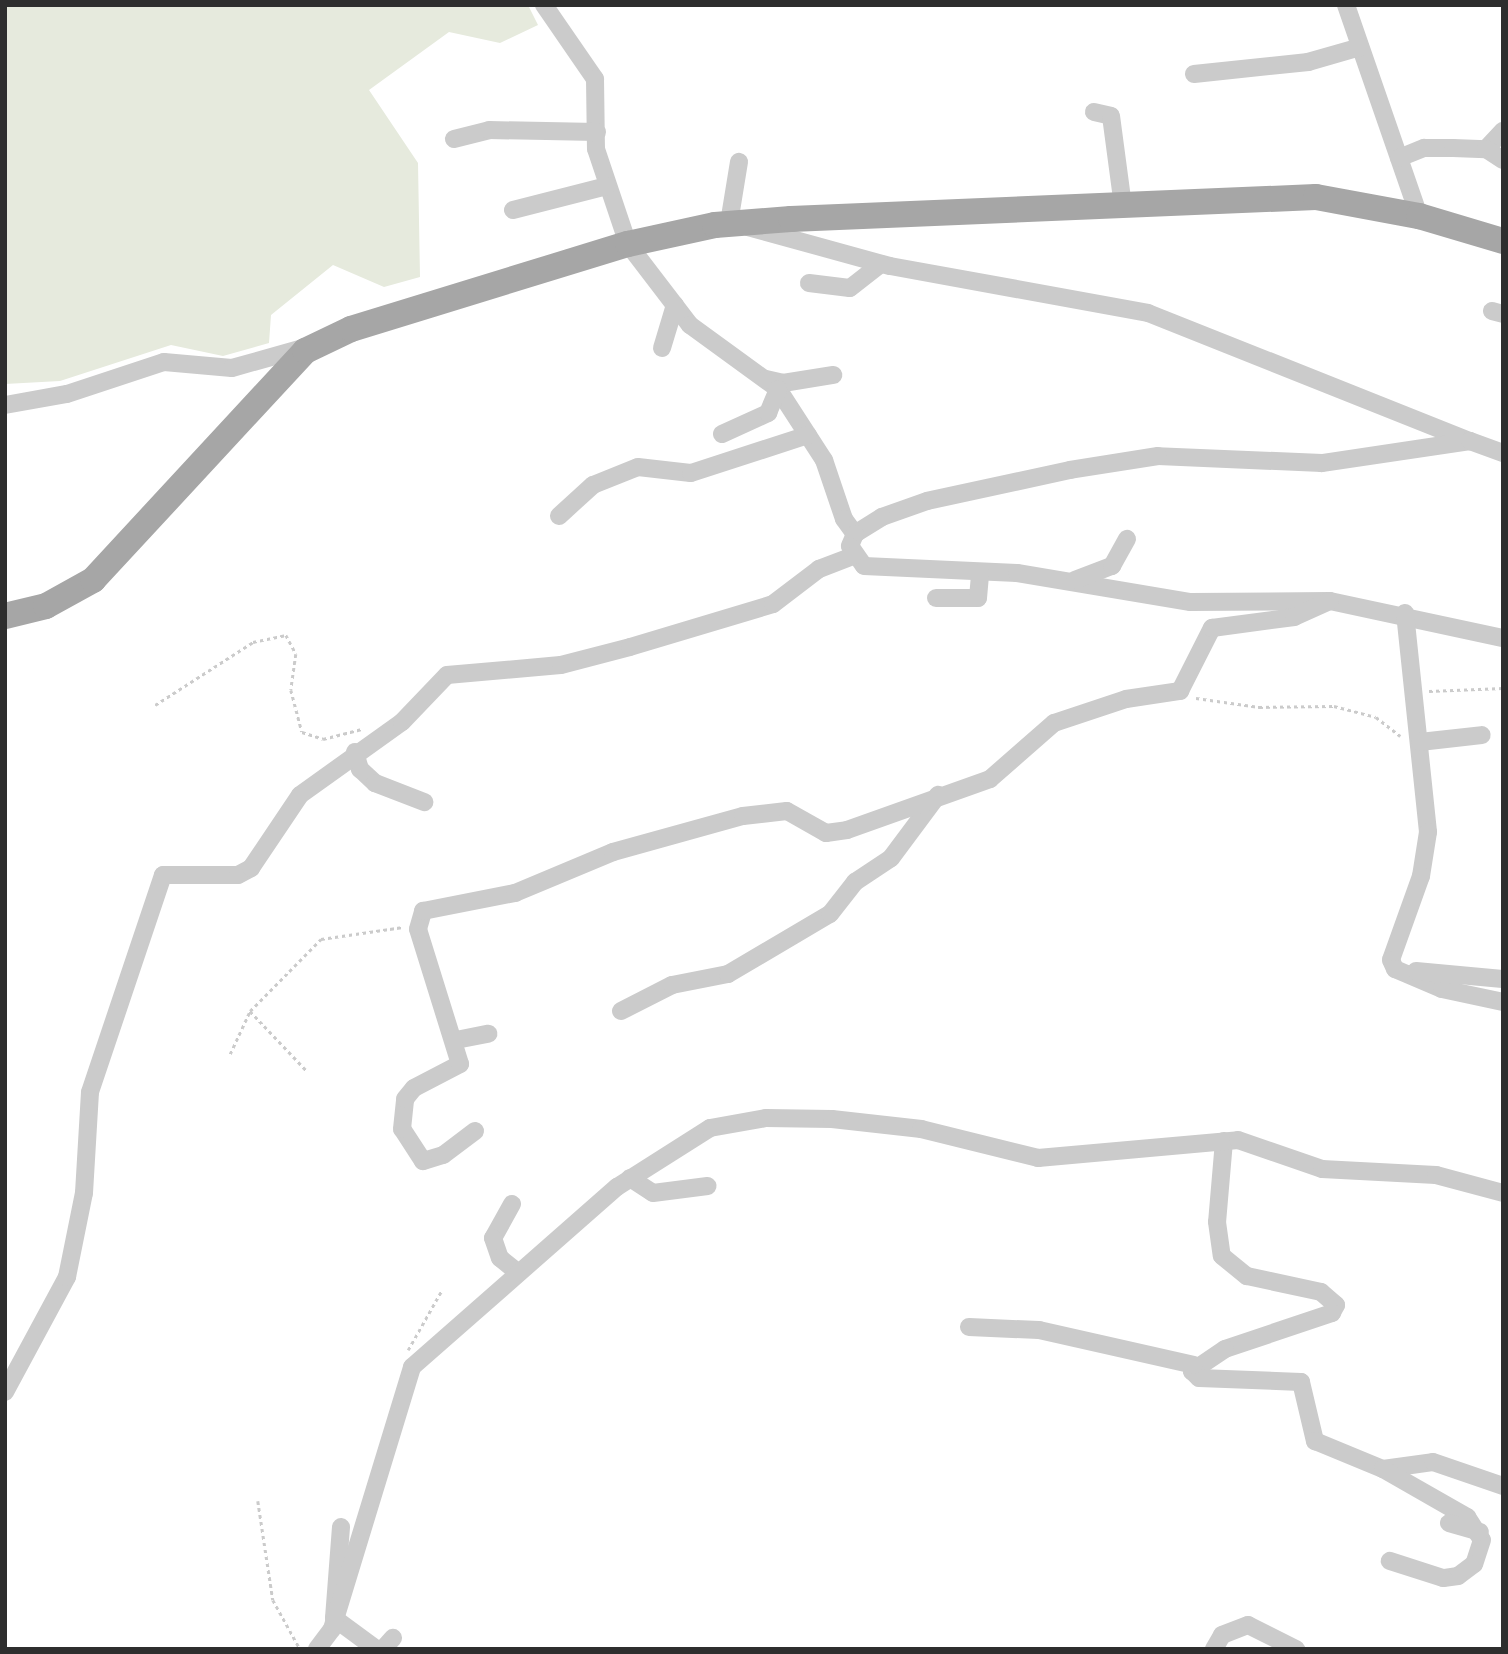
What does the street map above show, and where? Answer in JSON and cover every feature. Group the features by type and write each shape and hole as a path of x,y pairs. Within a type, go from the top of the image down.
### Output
{"main road":[{"path":"6,614 47,606 93,580 283,370 317,345 628,244 732,223 1316,197 1419,216 1503,242"}],"street":[{"path":"544,5 595,79 597,132 610,193 628,244 676,306 726,355 772,384 808,435 855,534 853,556"},
{"path":"1346,5 1419,216"},
{"path":"1194,74 1308,62 1360,47"},
{"path":"1094,112 1111,116 1124,206"},
{"path":"454,139 489,130 597,132"},
{"path":"1486,149 1503,131"},
{"path":"1399,158 1424,148 1486,149 1503,160"},
{"path":"739,162 732,223 881,264 1148,313 1503,453"},
{"path":"513,210 610,193 626,185"},
{"path":"809,284 849,288 881,264"},
{"path":"662,348 676,306"},
{"path":"5,405 67,394 164,362 232,368 317,345"},
{"path":"772,384 833,375"},
{"path":"722,434 768,412 772,384"},
{"path":"559,516 593,485 638,467 691,473 808,435"},
{"path":"855,534 927,501 1118,461 1184,456 1322,463 1470,441"},
{"path":"1075,580 1112,566 1127,539"},
{"path":"5,1392 67,1277 84,1193 90,1092 159,882 179,871 238,875 251,868 300,795 355,752 402,722 447,676 561,665 630,647 773,604 819,569 853,556 880,570 980,573 1075,580 1191,603 1330,601 1405,614 1503,638"},
{"path":"936,598 978,598 980,573"},
{"path":"475,1131 443,1155 423,1161 402,1129 405,1099 414,1088 460,1064 456,1040 418,918 452,903 515,893 613,852 723,820 787,811 836,832 1002,773 1030,738 1054,723 1126,699 1180,691 1212,628 1294,617 1330,601"},
{"path":"1395,969 1392,946 1417,889 1428,832 1413,743 1412,692 1405,614"},
{"path":"1413,743 1482,735"},
{"path":"355,752 360,769 375,783 424,802"},
{"path":"621,1011 672,985 727,974 830,914 855,882 891,858 938,795"},
{"path":"1395,969 1503,979"},
{"path":"1395,969 1442,989 1503,1002"},
{"path":"456,1040 488,1034"},
{"path":"317,1649 334,1618 412,1367 517,1272 631,1178 693,1135 766,1118 905,1126 1038,1158 1248,1141 1322,1169 1436,1175 1503,1193"},
{"path":"970,1327 1039,1330 1194,1365 1332,1313 1336,1305 1321,1292 1247,1276 1222,1256 1217,1223 1224,1141"},
{"path":"631,1178 653,1193 708,1186"},
{"path":"512,1204 493,1238 500,1258 517,1272"},
{"path":"1194,1365 1199,1378 1301,1382 1315,1441 1383,1469 1467,1517 1480,1532 1477,1559 1458,1576 1443,1578 1390,1561"},
{"path":"1383,1469 1433,1462 1503,1486"},
{"path":"1449,1523 1480,1532"},
{"path":"334,1618 341,1527"},
{"path":"334,1618 378,1646"},
{"path":"1214,1649 1222,1635 1248,1625 1296,1649"}],"path":[{"path":"155,705 275,634 286,635 296,654 290,690 302,732 323,739 367,727"},
{"path":"1412,692 1503,688"},
{"path":"1180,691 1214,704 1359,711 1391,726 1413,743"},
{"path":"230,1054 250,1011 321,939 398,928 418,918"},
{"path":"250,1011 307,1071"},
{"path":"412,1367 407,1347 442,1290"},
{"path":"258,1501 273,1600 300,1649"}],"shaded area":[{"path":"5,5 528,5 538,25 500,43 449,32 369,90 418,163 420,277 384,287 333,265 271,315 269,343 223,356 171,345 60,381 5,384"}]}
